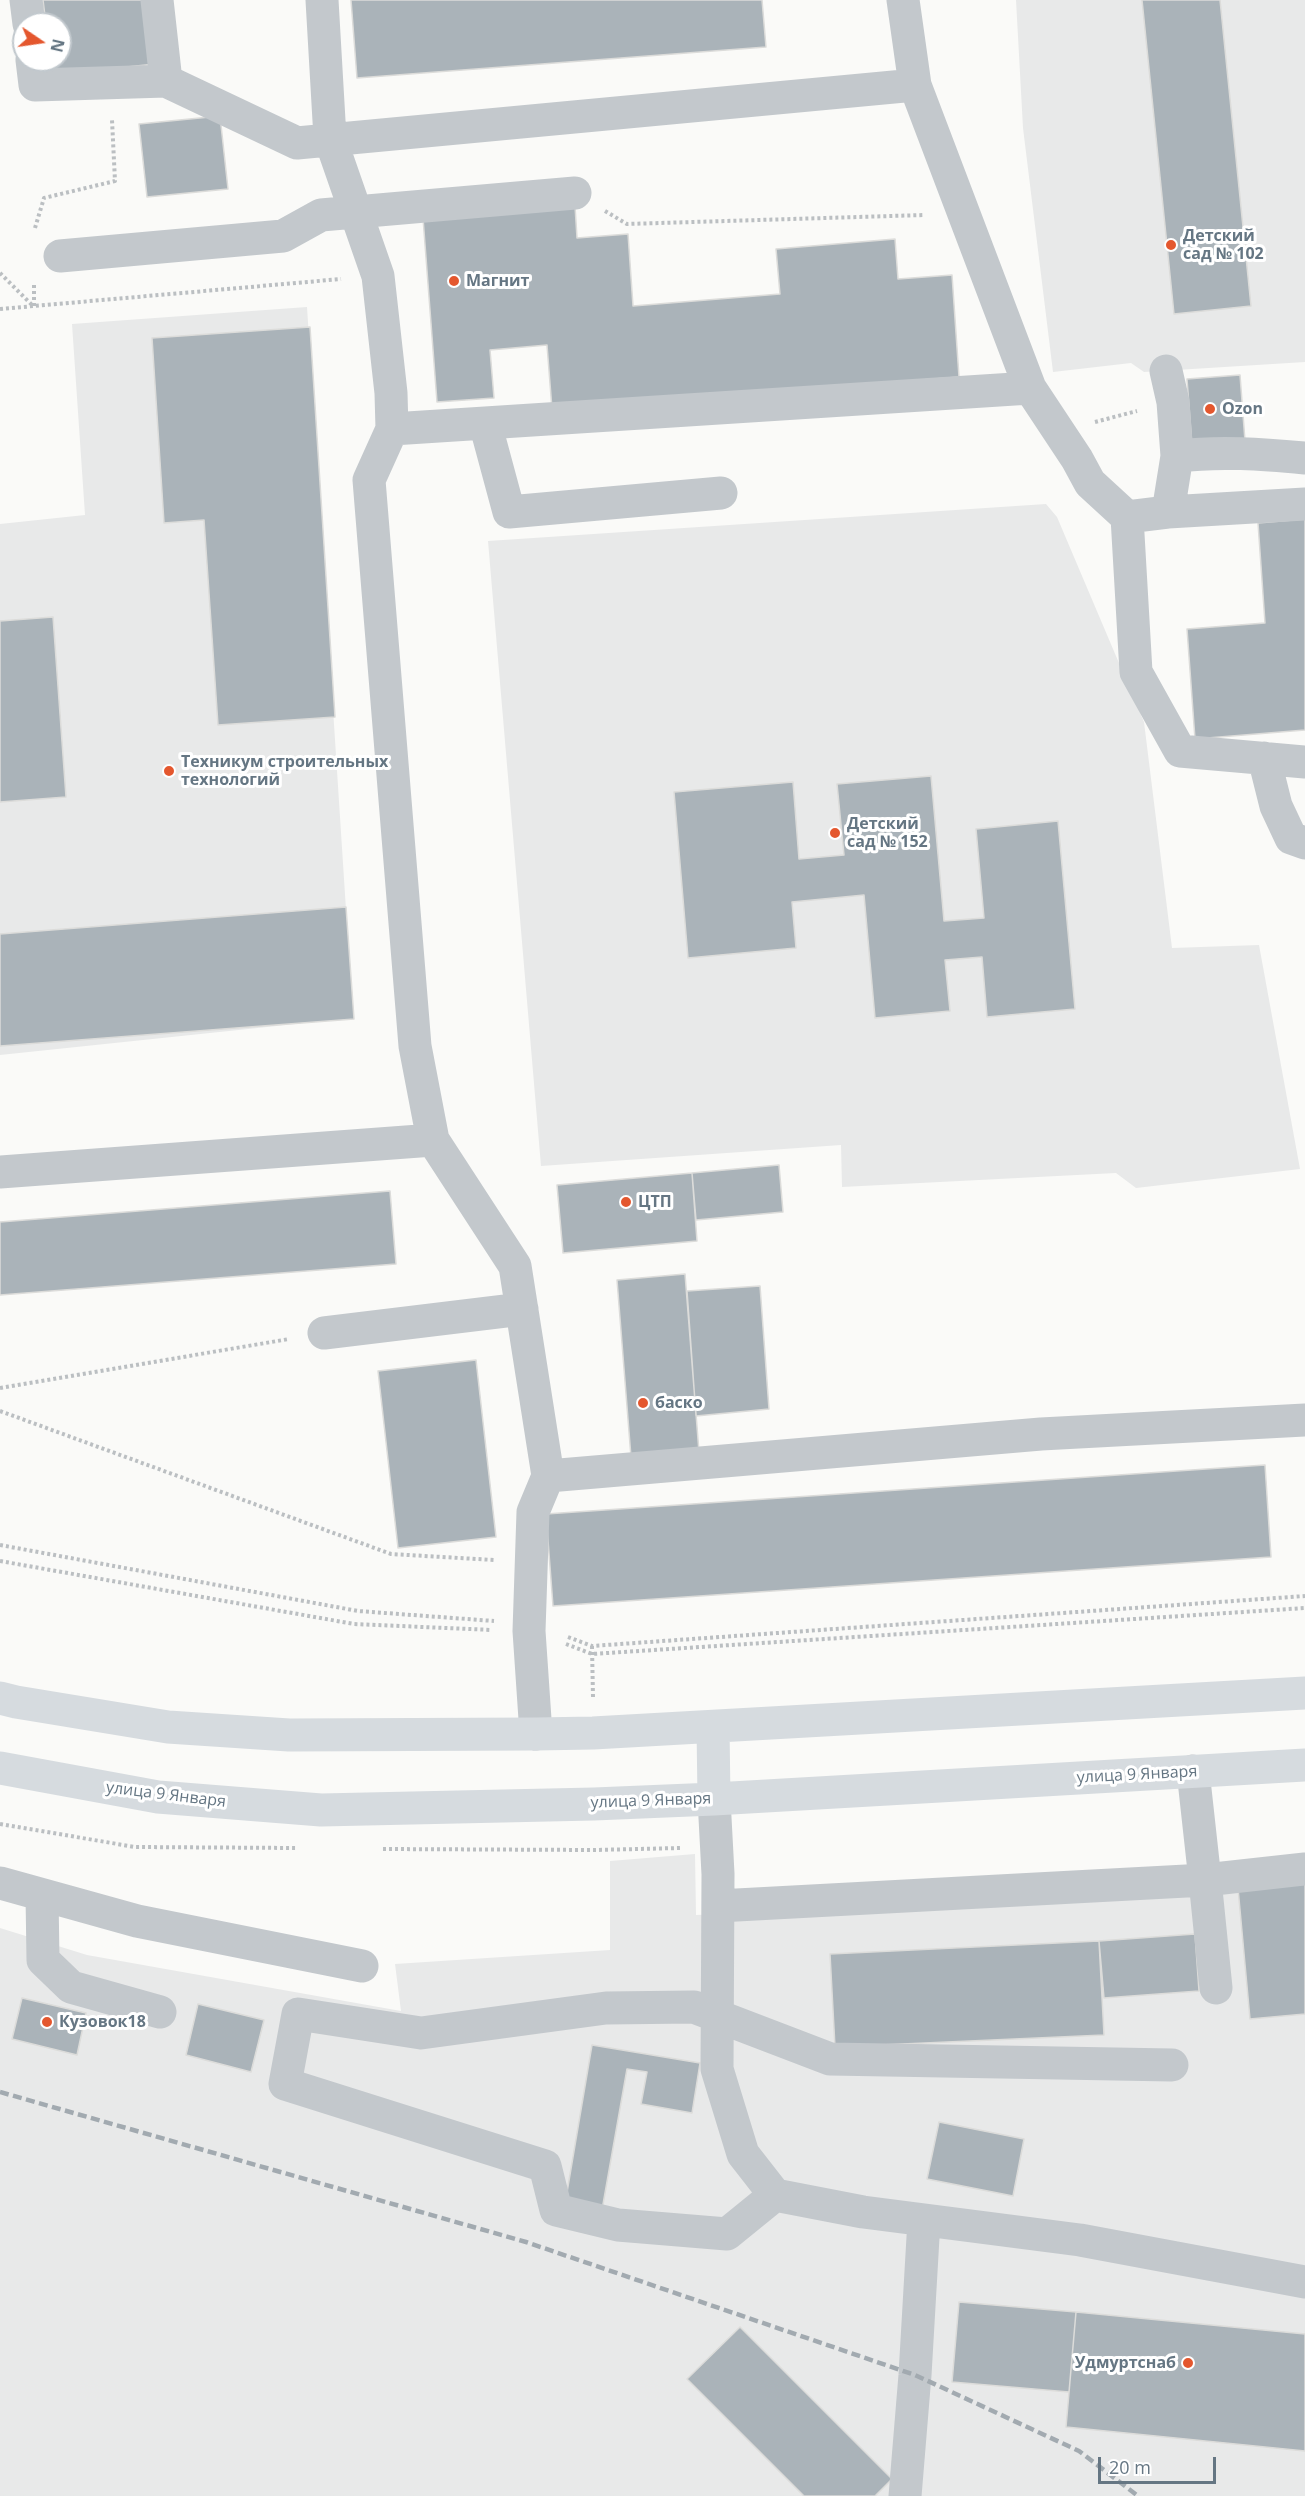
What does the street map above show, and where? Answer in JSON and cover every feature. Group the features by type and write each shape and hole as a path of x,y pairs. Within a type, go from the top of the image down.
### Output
{"main road":[{"path":"0,1698 179,1727 289,1734 536,1734 1305,1693"},
{"path":"713,1726 714,1799"},
{"name":"улица 9 Января","path":"0,1768 158,1797 321,1810 714,1799 1305,1764"}],"lane":[{"path":"158,0 166,81"},
{"path":"322,0 330,138 378,276 391,393 392,429 369,480 415,1046 433,1140 515,1266 548,1476 532,1512 530,1627 536,1734"},
{"path":"903,0 915,85 1030,388 1060,431 1090,483 1126,518 1136,672 1180,751 1305,762"},
{"path":"33,72 34,85 166,81 297,142 915,85"},
{"path":"43,255 283,236 321,215 575,193"},
{"path":"1168,512 1177,456 1170,386"},
{"path":"392,429 1030,388"},
{"path":"484,423 509,512 721,493"},
{"path":"1177,456 1244,453 1305,458"},
{"path":"1126,518 1168,512 1305,504"},
{"path":"1264,759 1276,806 1292,838 1305,843"},
{"path":"0,1172 433,1140"},
{"path":"324,1333 522,1309"},
{"path":"548,1476 1041,1434 1305,1420"},
{"path":"1193,1771 1216,1988"},
{"path":"714,1799 718,1890 717,2069 743,2154 775,2195 863,2212 1080,2240 1305,2282"},
{"path":"718,1890 1205,1880 1305,1869"},
{"path":"0,1883 137,1921 362,1966"},
{"path":"42,1894 43,1960 71,1987 160,2012"},
{"path":"775,2195 727,2234 618,2225 556,2210 545,2166 285,2084 298,2014 421,2033 606,2008 694,2007 830,2059 1172,2065"},
{"path":"904,2496 915,2375 924,2220"}],"path":[{"path":"34,306 43,255 35,226 44,198 115,182 110,83"},
{"path":"575,193 627,224 964,214"},
{"path":"0,273 34,306"},
{"path":"0,309 378,276"},
{"path":"1060,431 1170,386"},
{"path":"0,1388 324,1333"},
{"path":"0,1411 391,1554 530,1562"},
{"path":"0,1545 358,1611 530,1627 592,1647 1305,1596"},
{"path":"0,1561 354,1624 530,1627 592,1654 1305,1608"},
{"path":"0,1824 135,1847 300,1848"},
{"path":"382,1849 594,1850 699,1847 718,1890"}],"shaded area":[{"name":"Детский сад № 102","path":"1016,0 1305,0 1305,362 1144,372 1131,363 1053,372 1023,128"},
{"name":"Техникум строительных технологий","path":"307,307 353,1018 0,1055 0,524 85,515 72,324"},
{"name":"Детский сад № 152","path":"1046,504 1057,517 1144,722 1172,948 1259,945 1300,1169 1136,1188 1116,1173 842,1187 841,1145 541,1166 488,541"},
{"path":"695,1854 696,1915 1305,1890 1305,2496 0,2496 0,1928 87,1955 401,2011 395,1964 610,1950 610,1861"}],"building":[{"path":"43,0 149,0 155,64 51,75 51,72 72,72 72,12 44,12"},
{"path":"351,0 762,0 766,47 357,78"},
{"path":"1142,0 1220,0 1251,306 1174,314"},
{"path":"220,116 228,189 147,197 139,124"},
{"path":"575,206 577,238 628,234 633,306 780,294 776,249 895,239 898,279 952,275 959,377 552,409 547,345 490,350 494,398 437,402 423,218"},
{"path":"310,327 335,717 218,725 204,520 164,523 152,338"},
{"path":"1240,375 1245,441 1192,446 1187,379"},
{"path":"1305,519 1305,730 1195,739 1187,629 1265,623 1258,523"},
{"path":"53,617 66,797 0,802 0,621"},
{"path":"931,776 944,921 984,918 976,829 1058,821 1075,1009 987,1017 982,957 945,960 950,1011 875,1018 864,895 792,902 796,948 688,958 674,792 793,782 799,859 844,855 837,784"},
{"path":"346,907 354,1019 0,1046 0,934"},
{"path":"779,1165 783,1212 696,1220 692,1173"},
{"name":"ЦТП","path":"692,1173 697,1241 563,1253 557,1185"},
{"path":"390,1191 396,1264 0,1295 0,1222"},
{"path":"685,1274 699,1452 631,1457 617,1280"},
{"path":"760,1286 769,1409 696,1416 687,1291"},
{"path":"476,1360 496,1537 398,1548 378,1371"},
{"path":"1265,1465 1271,1557 553,1606 546,1514"},
{"path":"1305,1882 1305,2014 1250,2019 1238,1888"},
{"path":"1195,1934 1199,1991 1104,1998 1099,1941"},
{"path":"1099,1941 1104,2035 835,2047 830,1954"},
{"path":"22,1998 86,2013 77,2055 12,2039"},
{"path":"198,2004 264,2020 251,2072 186,2055"},
{"path":"592,2045 700,2063 692,2113 641,2104 647,2072 627,2069 602,2210 565,2204"},
{"path":"939,2122 1024,2139 1013,2196 927,2179"},
{"path":"959,2302 1076,2312 1069,2392 952,2382"},
{"name":"Удмуртснаб","path":"1076,2312 1305,2334 1305,2451 1066,2427"},
{"path":"740,2327 892,2479 875,2496 804,2496 687,2379"}],"railway":[{"path":"0,2092 526,2242 915,2375 1079,2451 1138,2496"}],"place":[{"name":"Детский сад № 102","path":"1171,245"},
{"name":"Магнит","path":"454,281"},
{"name":"Ozon","path":"1210,409"},
{"name":"Техникум строительных технологий","path":"169,771"},
{"name":"Детский сад № 152","path":"835,833"},
{"name":"ЦТП","path":"626,1202"},
{"name":"баско","path":"643,1403"},
{"name":"Кузовок18","path":"47,2022"},
{"name":"Удмуртснаб","path":"1188,2363"}]}
